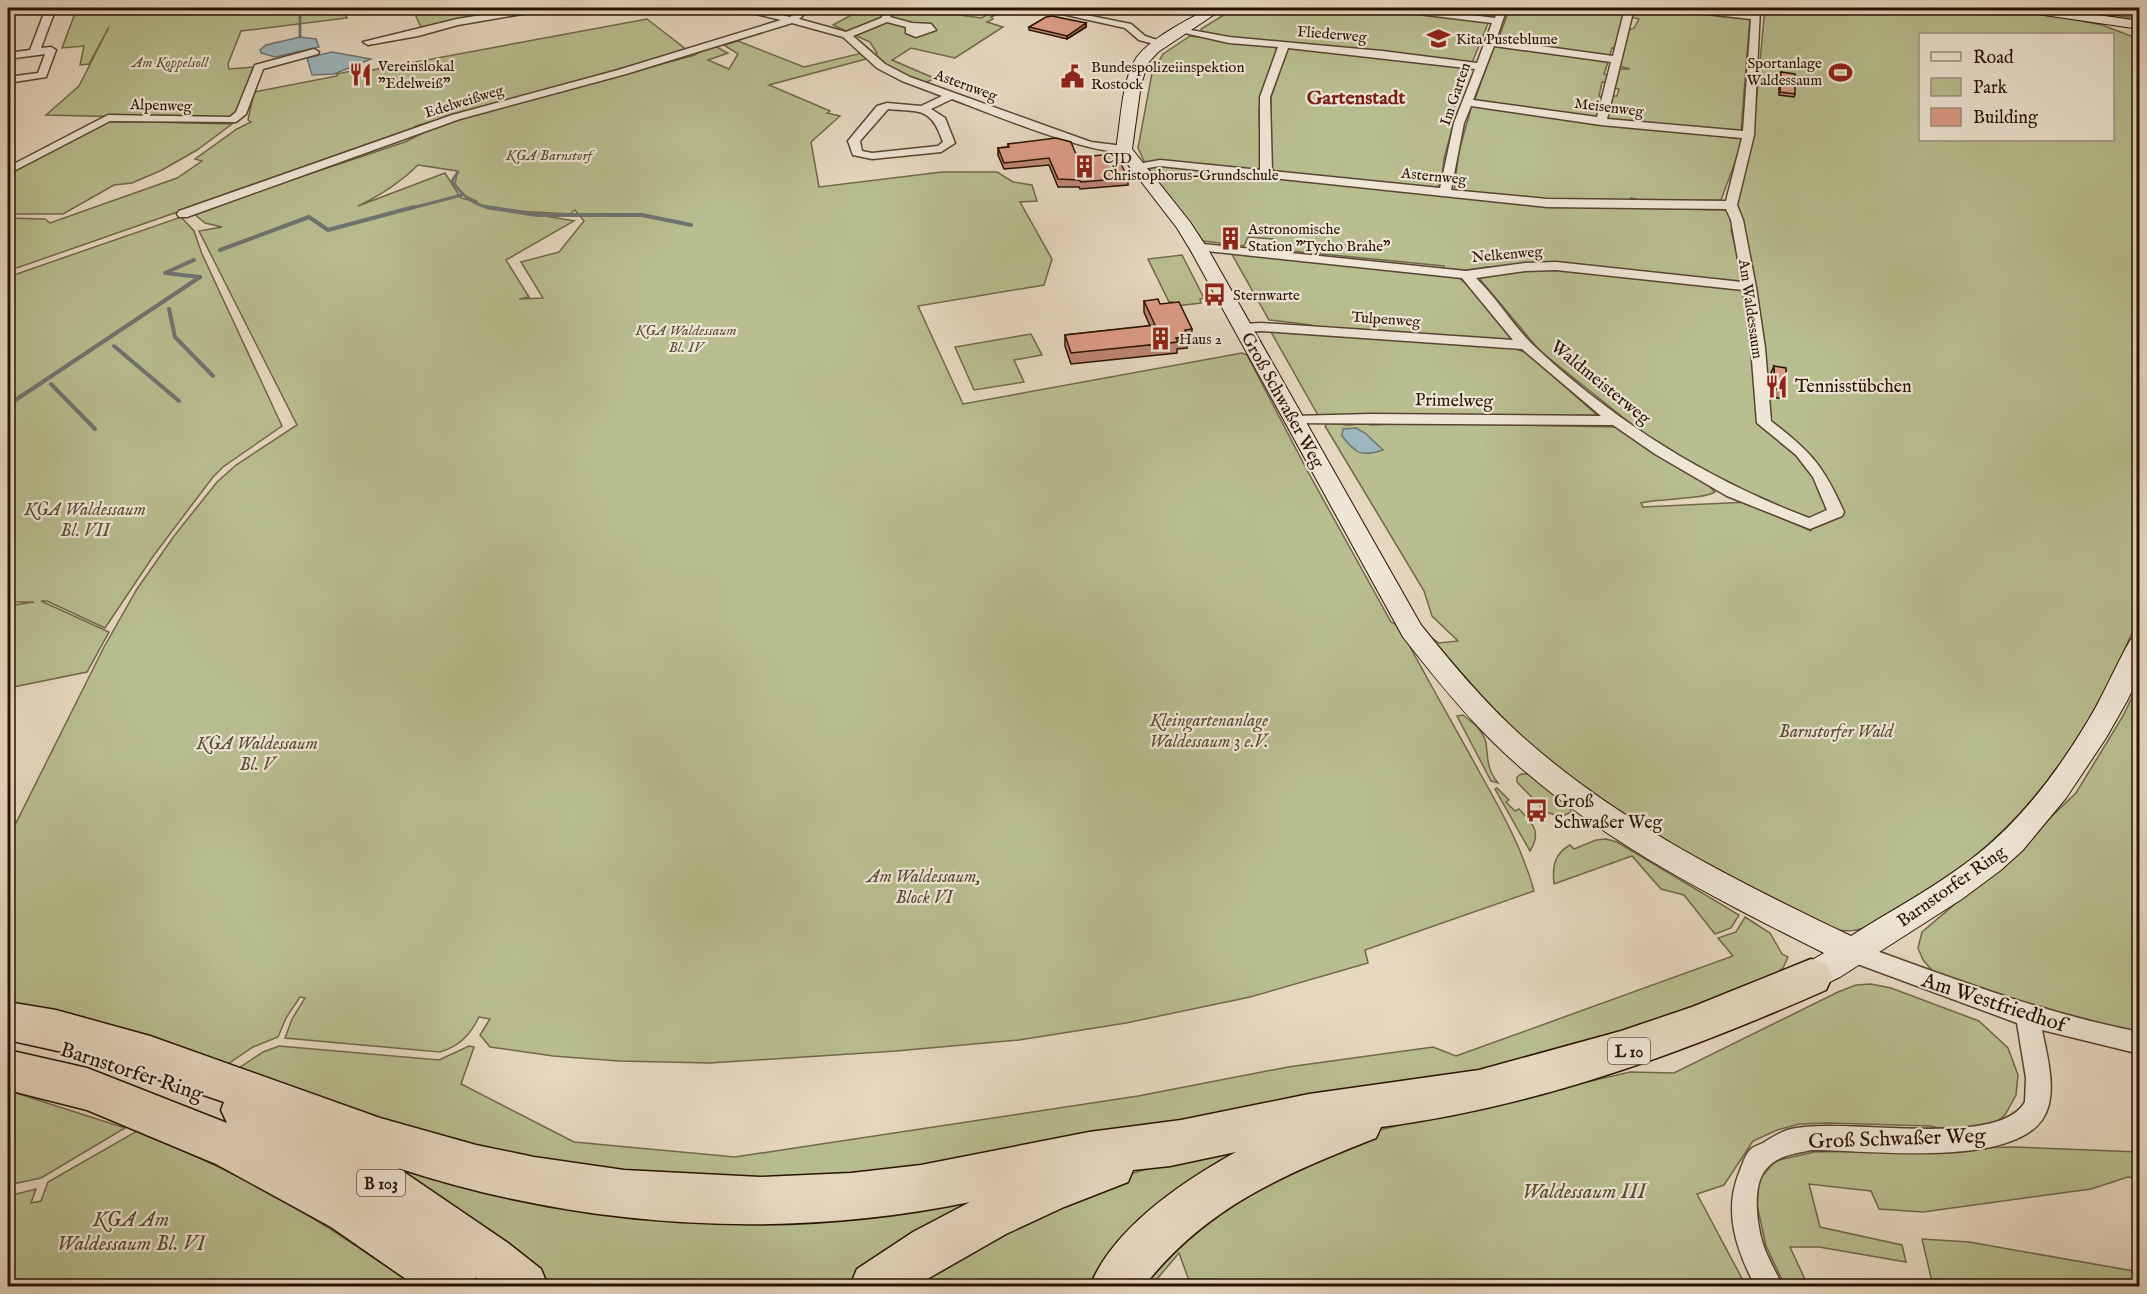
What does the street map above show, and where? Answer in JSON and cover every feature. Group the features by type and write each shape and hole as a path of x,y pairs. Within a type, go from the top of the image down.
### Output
{"highway":[{"name":"L 10","path":"1439,1098 1499,1086 1633,1050 1698,1026 1811,977"},
{"path":"8,1021 55,1028 109,1042 382,1141 435,1157 538,1181 615,1192 777,1200 844,1196 950,1184 1088,1154 1176,1143 1298,1117 1439,1098"},
{"name":"Barnstorfer Ring","path":"8,1035 67,1048 179,1083 239,1130"},
{"name":"Barnstorfer Ring","path":"8,1070 78,1086 239,1130"},
{"path":"1114,1287 1146,1248 1173,1221 1246,1169 1306,1141 1439,1098"},
{"name":"B 103","path":"239,1130 298,1180 343,1206 389,1237 454,1287"},
{"name":"B 103","path":"239,1130 332,1153 439,1221 524,1287"},
{"path":"874,1287 935,1247 1016,1204 1087,1174 1176,1143"}],"street":[{"path":"34,53 51,8"},
{"path":"368,42 418,33 457,22 539,8"},
{"path":"741,8 793,19 846,35 886,19 912,26"},
{"path":"793,19 807,8"},
{"path":"886,19 885,17 894,8"},
{"path":"1041,8 1128,26 1142,38 1161,43"},
{"path":"1125,149 1137,72 1145,56 1161,43 1217,8"},
{"path":"1394,8 1498,21"},
{"name":"Im Garten","path":"1445,192 1449,166 1466,102 1503,8"},
{"path":"1601,122 1630,8"},
{"path":"1679,8 1756,12 1748,135 1731,205"},
{"path":"2024,8 2139,25"},
{"path":"2076,16 2139,34"},
{"name":"Edelweißweg","path":"183,214 456,117 622,72 793,19"},
{"name":"Fliederweg","path":"1183,30 1229,40 1479,66"},
{"name":"Asternweg","path":"846,35 881,66 906,79 1087,144 1101,148 1125,149"},
{"path":"1489,42 1617,60"},
{"path":"1266,174 1265,97 1284,45"},
{"path":"8,56 51,51 42,75 8,80"},
{"name":"Alpenweg","path":"8,171 108,118 232,120 241,114 259,67 314,52"},
{"path":"923,109 941,120 949,143 946,147 872,156 857,153 854,141 881,108 897,105 923,109 950,96"},
{"name":"Meisenweg","path":"1466,102 1601,122 1748,135"},
{"name":"Groß Schwaßer Weg","path":"1125,149 1136,167 1179,219 1197,246 1412,631 1436,666 1470,705 1554,778 1641,841 1758,906 1851,952"},
{"name":"Asternweg","path":"1136,167 1160,163 1547,203 1731,205"},
{"name":"Am Waldessaum","path":"1731,205 1737,220 1749,287 1758,348 1764,423 1801,452 1820,476 1836,512 1810,524 1769,510 1734,492"},
{"name":"Nelkenweg","path":"1197,246 1466,275 1525,267 1556,266 1749,287"},
{"name":"Waldmeisterweg","path":"1466,275 1526,345 1615,421 1653,448 1734,492"},
{"name":"Tulpenweg","path":"1243,328 1261,327 1526,345"},
{"name":"Primelweg","path":"1293,420 1371,418 1615,421"},
{"name":"Barnstorfer Ring","path":"1811,977 1917,912 1990,862 2016,838 2066,775 2091,736 2121,684 2139,645"},
{"name":"Am Westfriedhof","path":"1851,952 1960,995 2028,1016 2139,1043"},
{"name":"Groß Schwaßer Weg","path":"1768,1287 1757,1265 1744,1219 1746,1185 1760,1157 1787,1142 1818,1138 1935,1140 1980,1138 2005,1133 2021,1126 2034,1110 2038,1088 2028,1016"}],"green space":[{"name":"Am Koppelsoll","path":"77,8 342,8 347,18 241,31 228,64 229,69 254,67 237,113 229,117 212,119 46,115 79,86 109,27 89,64 80,65 84,46 62,48"},
{"path":"412,8 531,8 421,27"},
{"path":"864,8 948,8 958,10 953,14 981,18 1000,8 1008,8 1006,9 1008,10 991,17 993,19 987,22 1003,27 955,58 911,48 892,60 934,78 927,82 920,82 903,76 881,61 875,56 877,53 870,42 833,25"},
{"path":"1235,8 1381,8 1489,21 1472,63 1242,40 1203,33 1201,29"},
{"path":"1399,8 1496,8 1491,18"},
{"path":"1510,8 1627,8 1618,47 1612,48 1609,58 1497,42"},
{"path":"1632,8 1671,9 1671,13 1685,14 1686,9 1750,18 1741,130 1731,133 1605,120 1611,96 1617,96 1619,89 1612,88 1617,69 1630,69 1619,66 1627,31 1634,28 1639,19 1630,17"},
{"name":"Barnstorfer Wald","path":"1765,8 2015,8 2102,25 2139,39 2139,616 2090,716 2071,748 2026,807 2000,834 1960,867 1873,924 1852,931 1830,929 1737,883 1600,803 1487,708 1425,633 1439,643 1458,641 1432,616 1424,591 1325,426 1328,423 1349,425 1368,423 1370,425 1415,423 1616,427 1640,444 1705,482 1715,492 1709,495 1641,503 1643,507 1749,502 1811,531 1801,518 1756,499 1660,447 1540,351 1478,277 1525,267 1749,287 1731,205 1753,136"},
{"path":"2048,8 2107,8 2110,15 2139,18 2139,21"},
{"path":"647,19 687,50 416,126 410,131 8,271 8,218 45,219 50,223 177,178 202,161 195,159 237,129 251,122 248,120 254,92 337,76 337,74 365,68 367,71"},
{"path":"1190,36 1272,46 1278,49 1259,109 1261,170 1145,163 1138,148 1152,73 1163,54"},
{"path":"738,41 804,67 862,53 866,59 769,85 830,111 827,113 840,116 811,142 819,187 942,172 997,172 1013,182 1032,185 1037,201 1020,202 1052,259 1044,285 918,306 963,404 1242,353 1247,355 1308,472 1391,622 1399,626 1497,803 1518,846 1534,891 1365,950 1368,963 1250,997 1126,1023 1019,1040 896,1051 710,1063 619,1061 553,1056 490,1047 480,1035 490,1019 479,1017 464,1039 440,1052 285,1038 292,1019 305,998 300,997 286,1018 278,1037 253,1047 219,1070 59,1021 8,1010 8,839 104,647 137,589 174,536 217,482 236,465 297,425 199,231 222,227 205,223 193,213 405,142 429,130 458,120 695,55 715,46 728,53 708,60 729,69 738,54 724,45","holes":["418,165 457,171 455,186 465,196 478,202 461,198 445,173 358,206 390,188","575,210 584,221 559,252 521,262 543,298 519,299 529,297 506,260 574,221 516,211 570,214"]},
{"path":"1495,43 1609,59 1604,74 1610,76 1608,83 1602,82 1599,96 1605,97 1598,120 1474,102"},
{"path":"1288,48 1471,67 1454,108 1457,110 1444,159 1441,185 1434,188 1271,171 1271,97"},
{"path":"1472,105 1741,139 1740,149 1721,200 1545,199 1454,191 1459,151"},
{"path":"107,121 232,124 197,150 162,170 132,183 114,185 63,214 8,214 8,173"},
{"path":"1160,165 1548,206 1726,210 1729,212 1735,230 1731,230 1745,285 1537,264 1467,270 1444,269 1444,266 1271,249 1273,239 1248,237 1244,246 1203,241 1151,173 1149,168"},
{"name":"KGA Waldessaum Bl. VII","path":"181,217 194,231 202,254 282,426 223,467 213,477 154,555 105,628 47,601 41,601 109,632 87,672 8,688 8,606 34,602 8,602 8,277"},
{"path":"1230,251 1457,276 1471,288 1513,338 1511,340 1312,327 1311,325 1269,320"},
{"path":"1182,255 1204,298 1200,299 1201,303 1176,306 1173,302 1169,302 1148,259"},
{"path":"1271,332 1513,348 1527,353 1597,415 1319,417"},
{"path":"1031,334 1042,355 1014,360 1024,382 974,390 955,347"},
{"path":"2139,683 2139,1033 1981,994 1938,977 1923,960 1918,948 1922,932 1994,871 2076,793 2123,716"},
{"path":"1463,715 1477,727 1484,737 1490,768 1498,783 1491,781 1457,716"},
{"path":"1521,774 1528,774 1569,804 1571,812 1561,817 1546,812 1517,782 1517,777"},
{"path":"1497,788 1509,800 1506,802 1515,811 1519,809 1534,828 1535,839 1530,851 1495,789"},
{"path":"1606,839 1617,842 1739,915 1731,928 1715,934 1684,895 1661,889 1632,856 1554,884 1553,872 1560,852 1570,845 1574,849 1596,840"},
{"path":"1745,917 1770,933 1782,954 1788,957 1783,968 1775,974 1713,1002 1510,1067 887,1182 524,1169 230,1074 263,1052 279,1046 439,1060 469,1046 474,1047 461,1084 574,1142 735,1157 1138,1096 1288,1067 1433,1047 1456,1056 1733,956 1718,938 1736,932"},
{"name":"Waldessaum III","path":"1871,984 1891,988 1979,1021 2008,1048 2018,1075 2016,1095 2005,1115 1988,1129 1957,1133 1930,1126 1799,1124 1777,1130 1753,1141 1724,1185 1697,1194 1746,1286 1191,1286 1179,1253 1157,1279 1159,1286 1130,1286 1210,1203 1375,1131 1630,1072 1674,1073 1838,992 1856,985"},
{"path":"8,1091 125,1128 41,1178 8,1185"},
{"name":"KGA Am Waldessaum Bl. VI","path":"137,1131 226,1170 283,1201 338,1234 414,1286 8,1286 8,1196 36,1189 31,1203 41,1201 48,1182"},
{"path":"1298,1131 1106,1279 1101,1286 901,1286 930,1267 1098,1185 1164,1163"},
{"path":"2013,1147 2139,1152 2139,1179 2128,1177 2091,1189 1923,1212 1879,1209 1871,1191 1809,1184 1820,1227 1902,1245 1906,1262 1819,1247 1790,1247 1808,1286 1785,1286 1766,1246 1757,1205 1759,1180 1775,1161 1814,1152"},
{"path":"388,1162 464,1179 997,1185 915,1247 858,1286 555,1286 495,1237"},
{"path":"1922,1239 1969,1242 2139,1272 2139,1286 1933,1286"}],"water":[{"path":"300,37 316,39 319,47 275,57 261,53 260,50 266,45"},
{"path":"332,52 371,59 334,74 312,75 307,58"},
{"path":"1356,428 1365,433 1383,450 1364,453 1351,447 1342,436 1343,429"}],"building":[{"path":"1052,16 1086,23 1067,36 1029,27"},
{"path":"1781,72 1795,74 1795,94 1780,92"},
{"name":"CJD Christophorus-Grundschule","path":"1056,138 1071,142 1077,157 1116,154 1128,178 1081,182 1058,179 1049,158 1004,163 998,148 1009,147 1008,144"},
{"path":"1158,299 1160,304 1179,302 1192,329 1185,330 1188,337 1176,338 1178,342 1071,353 1065,335 1155,325 1144,301"},
{"path":"1774,366 1786,368 1787,391 1775,389"}],"waterway":[{"path":"300,8 300,37"},
{"path":"458,172 452,181 460,192 475,203 488,207"},
{"path":"408,209 462,195"},
{"path":"220,250 309,217 328,230 414,207"},
{"path":"488,207 537,215 642,215 691,225"},
{"path":"488,207 494,209"},
{"path":"8,405 200,277 165,273 194,260"},
{"path":"169,309 175,337 213,376"},
{"path":"114,346 179,401"},
{"path":"51,384 95,429"}],"place":[{"name":"Kita Pusteblume","path":"1438,39"},
{"name":"Sportanlage Waldessaum","path":"1840,72"},
{"name":"Vereinslokal \"Edelweiß\"","path":"360,75"},
{"name":"Bundespolizeiinspektion Rostock","path":"1073,76"},
{"name":"CJD Christophorus-Grundschule","path":"1085,167"},
{"name":"Astronomische Station \"Tycho Brahe\"","path":"1230,238"},
{"name":"Sternwarte","path":"1215,295"},
{"name":"Haus 2","path":"1161,339"},
{"name":"Tennisstübchen","path":"1777,386"},
{"name":"Groß Schwaßer Weg","path":"1536,811"}],"district":[{"name":"Gartenstadt","path":"1356,97"}],"park label":[{"name":"KGA Barnstorf","path":"549,155"},
{"name":"KGA Waldessaum Bl. IV","path":"686,338"},
{"name":"Kleingartenanlage Waldessaum 3 e.V.","path":"1209,730"},
{"name":"KGA Waldessaum Bl. V","path":"257,753"},
{"name":"Am Waldessaum, Block VI","path":"924,886"}]}
